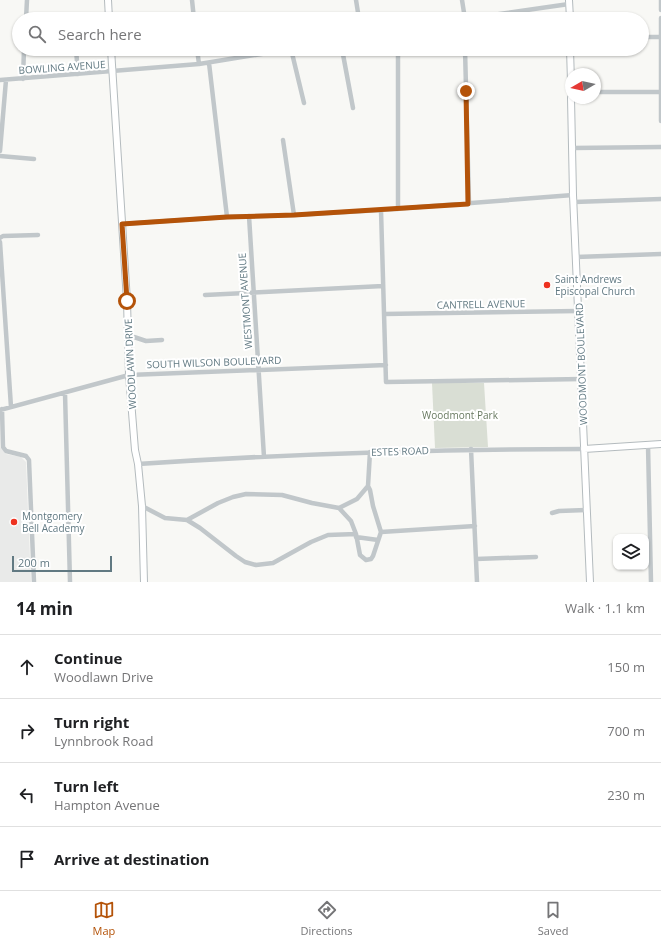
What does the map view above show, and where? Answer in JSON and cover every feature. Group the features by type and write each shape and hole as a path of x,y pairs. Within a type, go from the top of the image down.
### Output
{"main road":[{"path":"108,0 109,12"},
{"path":"569,2 570,12"},
{"name":"WOODLAWN DRIVE","path":"111,56 122,224 129,375 135,450 138,464 142,506 144,582"},
{"path":"570,56 571,68"},
{"name":"WOODMONT BOULEVARD","path":"571,104 573,195 590,582"},
{"name":"ESTES ROAD","path":"584,449 661,444"}],"street":[{"path":"26,12 27,0"},
{"path":"192,0 193,12"},
{"path":"356,0 358,12"},
{"path":"462,0 463,12"},
{"path":"661,0 661,10"},
{"path":"507,12 569,2"},
{"path":"661,18 661,121"},
{"path":"649,37 661,37"},
{"path":"23,79 24,56"},
{"path":"77,56 78,74"},
{"path":"198,56 199,64"},
{"name":"BOWLING AVENUE","path":"0,80 199,64 250,56"},
{"path":"294,56 304,103"},
{"path":"343,56 353,108"},
{"path":"398,56 398,209"},
{"path":"465,56 468,204"},
{"path":"209,63 227,217"},
{"path":"0,151 6,80"},
{"path":"601,92 661,92"},
{"path":"283,140 294,215"},
{"path":"573,148 661,147"},
{"path":"0,156 34,159"},
{"path":"122,224 227,217 398,209 573,195"},
{"path":"574,202 661,199"},
{"path":"381,210 386,382 582,379"},
{"name":"WESTMONT AVENUE","path":"249,216 264,457"},
{"path":"0,238 3,236 38,235"},
{"path":"0,242 10,407"},
{"path":"576,257 661,254"},
{"path":"205,295 383,286"},
{"name":"CANTRELL AVENUE","path":"384,314 578,311"},
{"path":"128,337 134,337 146,341 162,340"},
{"name":"SOUTH WILSON BOULEVARD","path":"1,410 129,375 386,365"},
{"path":"65,392 70,582"},
{"path":"1,410 3,447 6,451 26,456 29,460 34,582"},
{"path":"648,445 652,582"},
{"path":"471,449 477,582"},
{"name":"ESTES ROAD","path":"138,464 370,452 471,449 584,449"},
{"path":"187,520 232,497 246,494 282,495 339,508 351,521 360,555 366,560 371,559 374,556 381,532 368,486 370,452"},
{"path":"339,508 357,499 368,486"},
{"path":"142,506 165,518 187,520 245,562 256,565 273,563 311,542 328,535 356,536 378,540"},
{"path":"552,513 559,511 586,510"},
{"path":"381,532 475,526"},
{"path":"476,558 536,557"}],"shaded area":[{"name":"Montgomery Bell Academy","path":"0,447 6,454 21,457 26,462 31,582 0,582"}],"green space":[{"name":"Woodmont Park","path":"432,383 484,383 488,447 435,448"}],"place":[{"name":"Saint Andrews Episcopal Church","path":"547,285"},
{"name":"Montgomery Bell Academy","path":"14,522"}],"route":[{"path":"127,301 122,224 227,217 389,210 468,204 466,91"}]}
